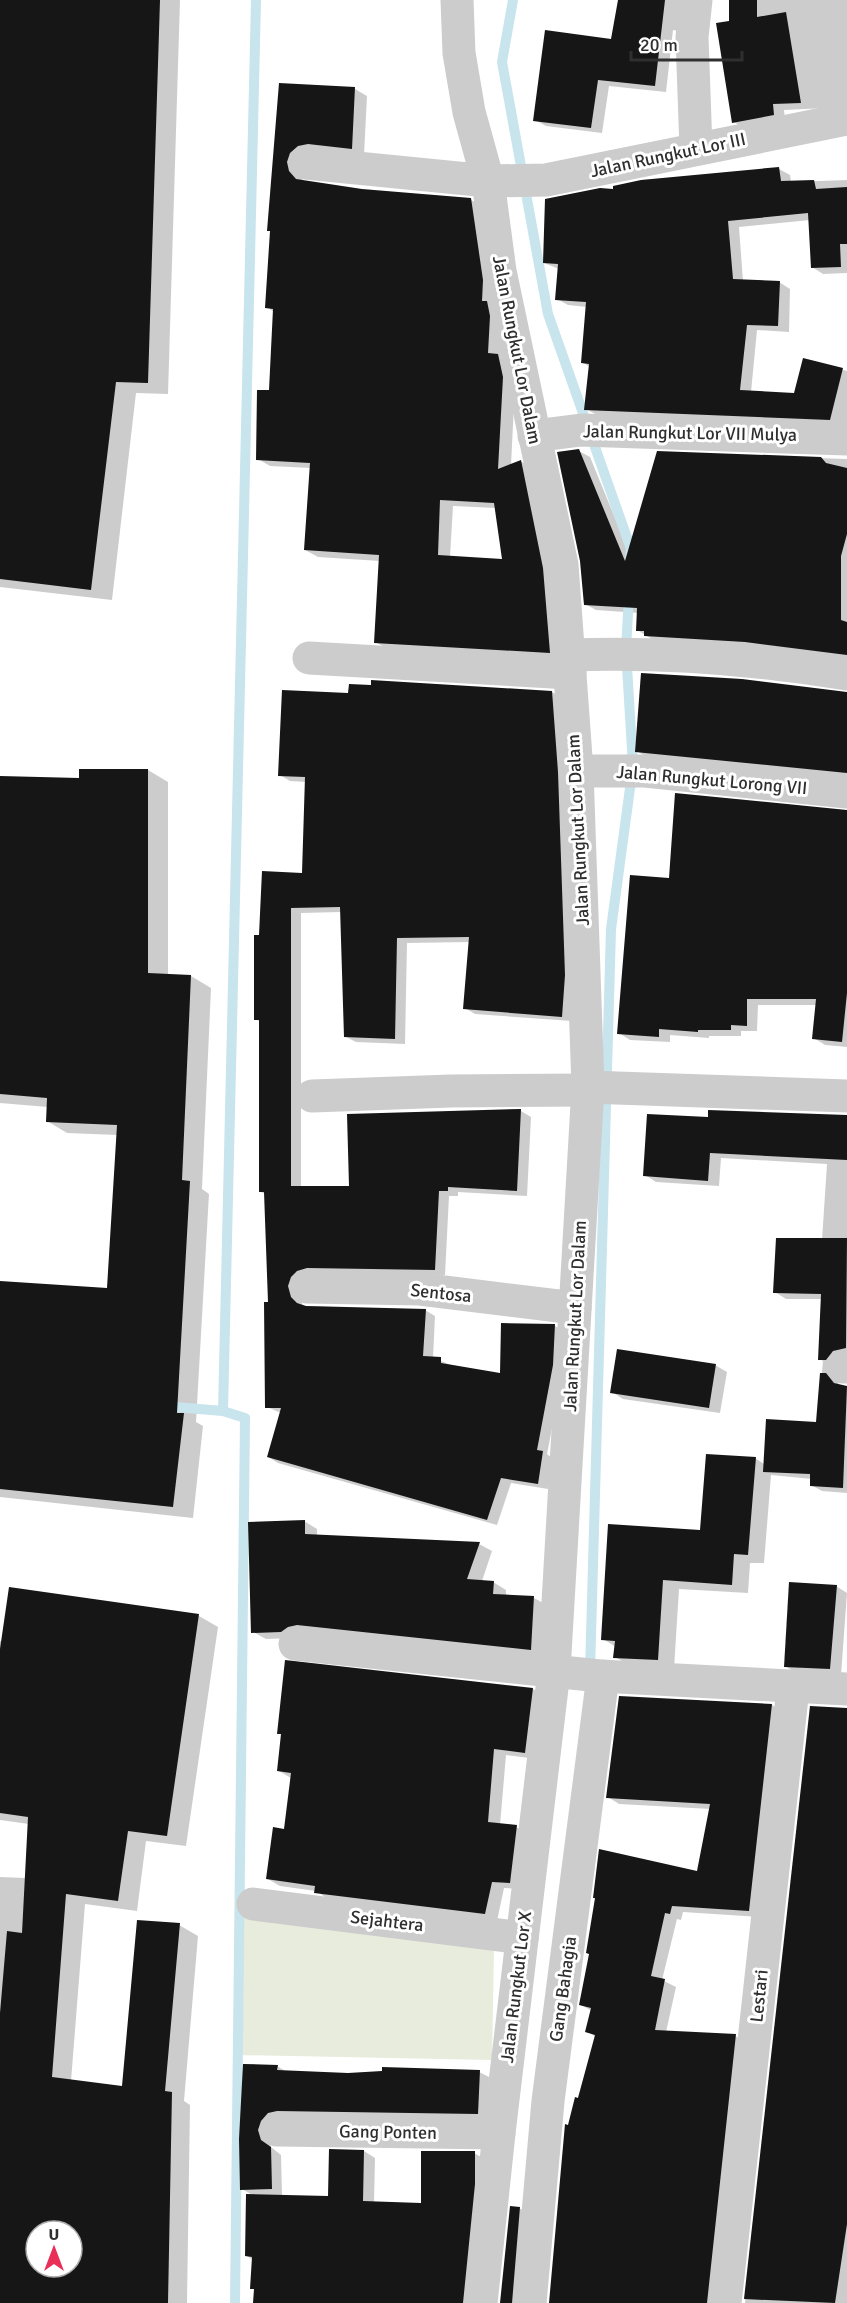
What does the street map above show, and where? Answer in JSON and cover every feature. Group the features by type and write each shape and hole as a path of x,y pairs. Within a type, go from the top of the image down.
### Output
{"street":[{"name":"Jalan Rungkut Lor Dalam","path":"457,0 459,53 469,112 496,181 500,271 562,565 570,664 600,1089 575,1308 582,1674"},
{"path":"696,0 692,37 696,149"},
{"name":"Jalan Rungkut Lor III","path":"306,164 496,181 546,180 847,118"},
{"name":"Jalan Rungkut Lor VII Mulya","path":"534,436 588,430 847,439"},
{"path":"309,658 570,664 621,654 802,666 847,674"},
{"name":"Jalan Rungkut Lorong VII","path":"577,771 632,771 847,792"},
{"path":"312,1096 600,1089 847,1096"},
{"name":"Sentosa","path":"307,1287 420,1289 575,1308"},
{"path":"295,1644 582,1674 792,1688 847,1689"},
{"name":"Jalan Rungkut Lor X","path":"482,2303 522,1938 582,1674"},
{"name":"Gang Bahagia","path":"530,2303 582,1674"},
{"name":"Lestari","path":"725,2303 792,1688"},
{"name":"Sejahtera","path":"253,1904 522,1938"},
{"name":"Gang Ponten","path":"277,2130 499,2133"}],"green space":[{"path":"238,1912 494,1948 492,2060 236,2055"}],"building":[{"path":"0,0 160,0 148,383 116,382 91,590 0,579"},
{"path":"618,0 665,0 655,86 598,80 591,128 533,121 545,30 611,39"},
{"path":"729,0 757,0 757,17 786,12 801,103 773,104 774,115 732,123 716,23 729,21"},
{"path":"279,83 355,87 352,149 308,144 298,146 290,153 287,162 289,171 296,179 362,189 471,198 483,280 482,301 487,301 490,316 488,353 498,354 503,377 498,469 521,460 543,568 550,653 374,643 379,555 304,550 310,463 256,460 257,390 269,390 273,309 265,308 270,231 267,231","holes":["440,500 494,503 502,559 438,555"]},
{"path":"779,167 781,181 814,180 816,189 847,187 847,244 840,244 841,267 811,268 808,213 728,221 733,279 780,281 778,326 747,325 740,390 794,393 803,358 843,368 830,420 584,410 589,364 581,363 586,302 555,300 558,264 543,263 545,199 600,188 613,189 613,186 641,180"},
{"path":"579,449 625,561 657,451 821,457 826,463 847,468 847,534 841,556 841,620 847,622 847,655 745,642 644,636 644,631 636,631 637,608 584,605 580,561 557,452"},
{"path":"641,673 742,679 847,692 847,773 635,752"},
{"path":"371,680 552,691 558,772 565,975 562,1017 463,1009 469,937 397,938 395,1039 344,1037 340,907 291,908 291,1186 349,1186 347,1114 521,1109 517,1191 448,1187 448,1191 439,1191 435,1270 307,1268 297,1271 291,1277 288,1286 291,1297 297,1303 306,1306 426,1309 423,1356 441,1357 441,1363 500,1373 501,1323 555,1324 553,1365 537,1450 543,1451 538,1484 501,1478 487,1520 267,1457 281,1408 265,1408 264,1302 268,1302 264,1192 259,1192 259,1020 254,1020 254,935 259,935 262,871 302,873 305,777 278,776 282,690 348,693 349,684 371,685"},
{"path":"79,769 148,769 148,973 191,975 182,1180 190,1181 177,1413 184,1413 173,1507 0,1489 0,1281 107,1288 117,1125 46,1122 47,1098 0,1094 0,776 79,778"},
{"path":"675,793 847,810 847,993 842,1042 812,1039 816,999 747,999 747,1026 731,1025 731,1030 698,1030 698,1032 659,1029 659,1037 617,1034 630,875 669,878"},
{"path":"708,1110 847,1115 847,1160 710,1153 708,1181 643,1176 647,1114 708,1117"},
{"path":"776,1238 847,1238 846,1348 833,1351 826,1360 818,1360 821,1294 773,1293"},
{"path":"617,1349 716,1364 709,1408 610,1393"},
{"path":"820,1373 826,1373 834,1383 847,1386 843,1488 810,1486 810,1474 763,1472 766,1419 816,1422"},
{"path":"706,1454 756,1457 748,1555 734,1554 732,1585 663,1580 658,1660 613,1658 615,1641 601,1640 608,1524 700,1530"},
{"path":"305,1520 305,1534 480,1542 467,1579 494,1581 493,1594 534,1596 531,1650 297,1625 281,1632 251,1633 248,1522"},
{"path":"789,1582 837,1585 830,1669 784,1667"},
{"path":"9,1587 199,1614 167,1836 128,1831 118,1901 66,1894 52,2077 122,2086 137,1920 180,1923 165,2091 172,2092 168,2303 0,2303 0,2013 7,1931 22,1933 28,1817 0,1813 0,1649"},
{"path":"285,1660 533,1688 525,1753 494,1749 488,1822 517,1825 510,1883 492,1882 485,1914 314,1893 315,1886 266,1879 273,1827 284,1829 291,1773 277,1771 281,1734 277,1734"},
{"path":"619,1696 772,1704 749,1911 672,1906 670,1914 665,1913 651,1976 665,1979 655,2030 736,2034 707,2303 549,2303 565,2124 568,2125 575,2097 578,2098 595,2035 585,2032 591,2008 579,2005 589,1954 586,1953 595,1898 593,1898 599,1849 697,1871 710,1804 606,1798"},
{"path":"810,1706 847,1708 847,2224 835,2303 744,2299"},
{"path":"243,2064 278,2065 277,2070 348,2073 382,2071 382,2067 480,2070 478,2114 277,2111 268,2113 261,2121 258,2130 261,2140 271,2147 272,2189 240,2190 239,2139"},
{"path":"329,2149 364,2150 363,2201 421,2203 421,2151 475,2151 475,2184 463,2303 253,2303 254,2289 250,2289 252,2257 245,2256 246,2194 328,2196"},
{"path":"510,2206 520,2207 512,2303 500,2303"}],"waterway":[{"path":"223,1411 256,0"},
{"path":"513,0 502,62 548,314 631,549 630,557"},
{"path":"590,1671 611,929 633,766 626,650 629,594"},
{"path":"163,1406 223,1411 245,1418 235,2303"}]}
